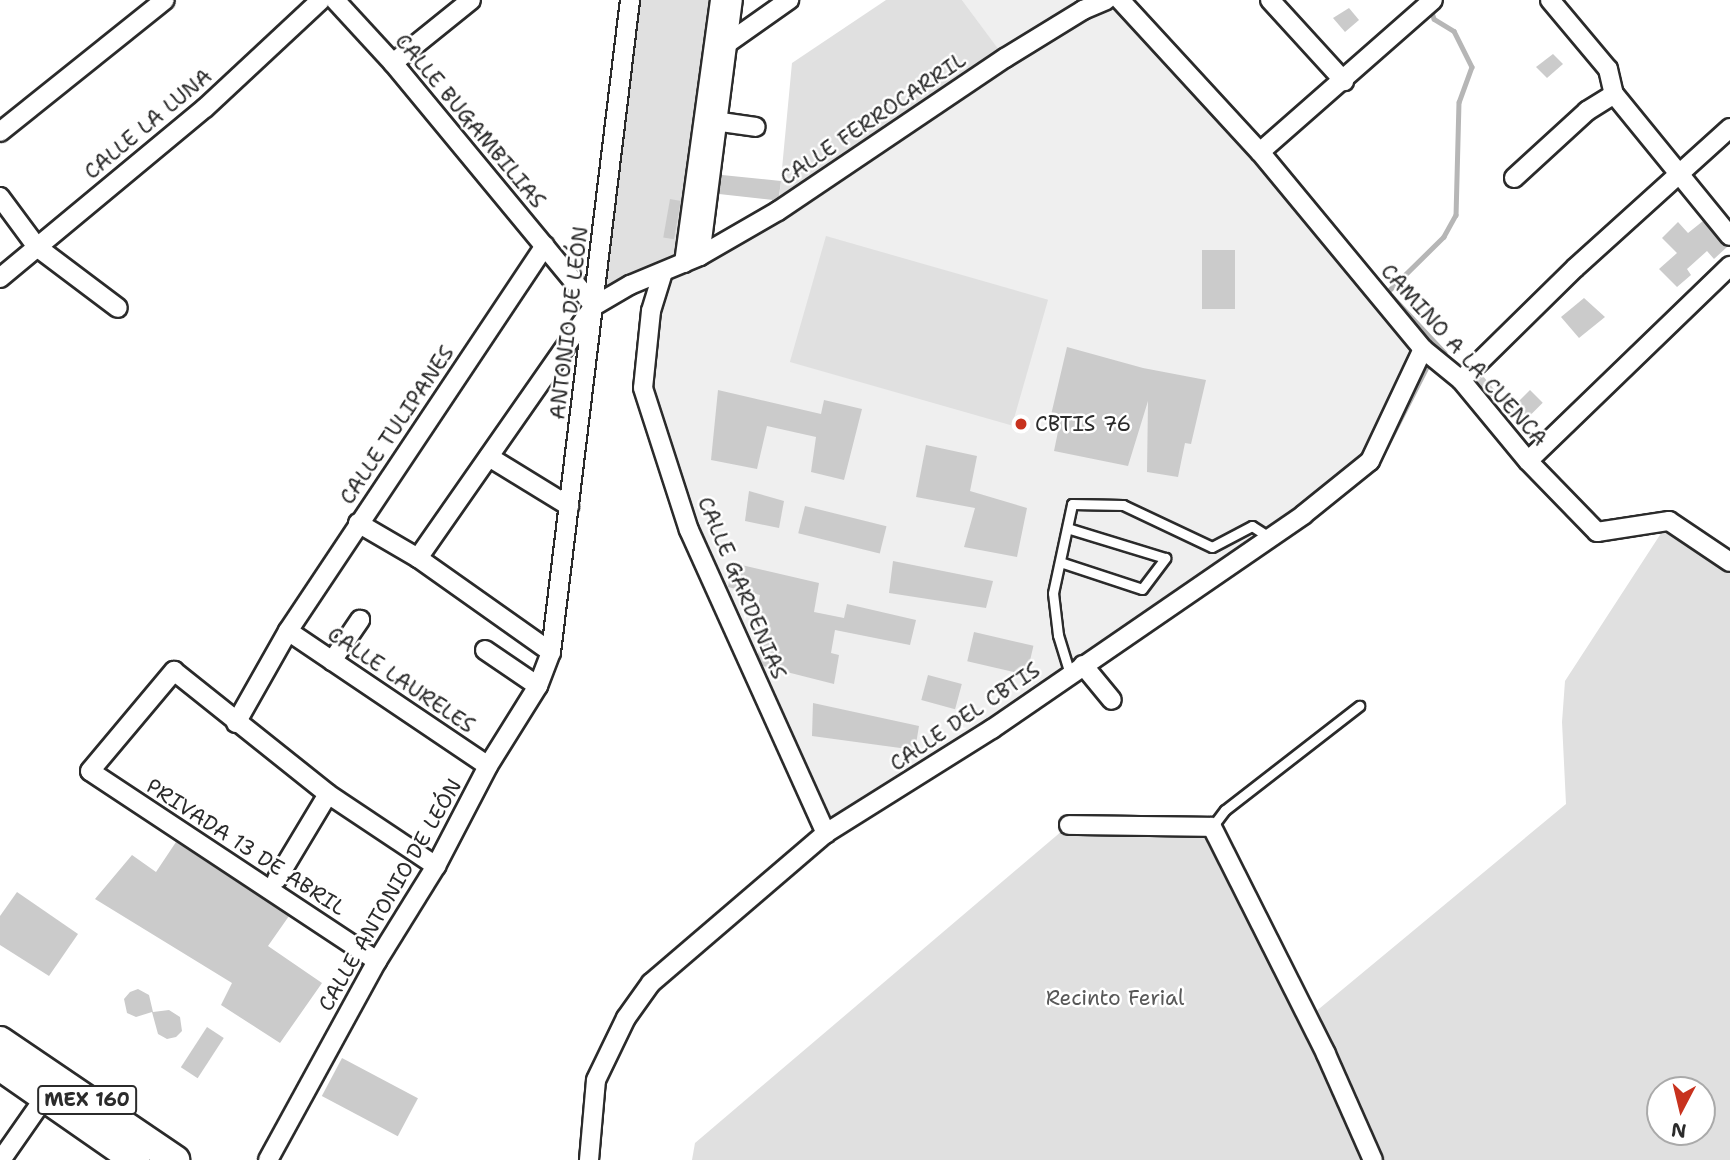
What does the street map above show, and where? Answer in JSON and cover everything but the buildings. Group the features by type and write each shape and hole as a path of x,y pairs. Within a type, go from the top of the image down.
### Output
{"main road":[{"name":"MEX 160","path":"0,1041 174,1160"},
{"name":"MEX 160","path":"0,1066 135,1160"}],"street":[{"path":"0,132 165,0"},
{"name":"CALLE LA LUNA","path":"0,278 205,108 321,0"},
{"name":"CALLE BUGAMBILIAS","path":"335,0 393,63 594,306"},
{"path":"393,63 471,0"},
{"name":"ANTONIO DE LEÓN","path":"551,652 630,0"},
{"path":"720,0 722,44"},
{"path":"692,260 722,44 733,0"},
{"path":"722,44 789,0"},
{"name":"CALLE FERROCARRIL","path":"594,306 630,285 692,260 778,211 1005,58 1083,10 1106,0"},
{"name":"CAMINO A LA CUENCA","path":"1120,0 1260,152 1423,349 1461,380 1528,461 1597,532 1669,521 1730,562"},
{"path":"1270,0 1344,81"},
{"path":"1260,152 1344,81 1433,0"},
{"path":"1550,0 1608,69 1615,94 1730,236"},
{"path":"1514,178 1587,111 1615,94"},
{"path":"711,121 756,127"},
{"path":"1461,380 1575,268 1730,128"},
{"path":"0,197 37,247 118,308"},
{"name":"CALLE TULIPANES","path":"236,723 288,631 545,246"},
{"path":"1528,461 1730,266"},
{"name":"CALLE GARDENIAS","path":"663,272 651,311 643,388 689,530 826,833"},
{"path":"418,558 594,306"},
{"name":"CALLE DEL CBTIS","path":"589,1160 596,1080 626,1018 651,983 826,833 980,736 1303,515 1370,461 1423,349"},
{"path":"489,457 569,506"},
{"path":"358,523 418,558 551,652"},
{"path":"332,661 360,620"},
{"name":"CALLE LAURELES","path":"288,631 488,766"},
{"path":"485,650 538,686"},
{"name":"CALLE ANTONIO DE LEÓN","path":"268,1160 377,961 436,866 488,766 538,686 551,652"},
{"path":"1076,670 1112,700"},
{"name":"PRIVADA 13 DE ABRIL","path":"236,723 174,671 90,771 377,961"},
{"path":"236,723 328,794 436,866"},
{"path":"277,879 328,794"},
{"path":"1069,825 1212,827 1325,1054 1373,1160"},
{"path":"1,1160 45,1097"}],"lane":[{"path":"1076,670 1058,635 1053,593 1072,504 1123,505 1212,547 1252,526 1269,537"},
{"path":"1059,562 1142,589 1165,558 1067,528"},
{"path":"1212,827 1224,810 1359,706"}],"shaded area":[{"name":"CBTIS 76","path":"962,0 1075,0 1083,10 1120,0 1423,349 1370,461 826,833 699,551 643,388 667,269 684,263 1004,57"}],"green space":[{"path":"630,0 733,0 684,263 594,306"},
{"path":"886,0 962,0 1005,58 778,211 792,63"},
{"path":"826,236 1048,300 1012,426 790,362"},
{"path":"1669,521 1730,565 1730,1160 1373,1160 1308,1018 1566,804 1562,722 1565,681"},
{"name":"Recinto Ferial","path":"1069,825 1212,827 1370,1160 692,1160 695,1143"}],"waterway":[{"path":"1431,9 1434,19 1454,31 1472,67 1459,102 1456,215 1444,237 1388,292 1445,353"},
{"path":"1386,447 1426,368"}],"place":[{"name":"CBTIS 76","path":"1021,424"}]}
